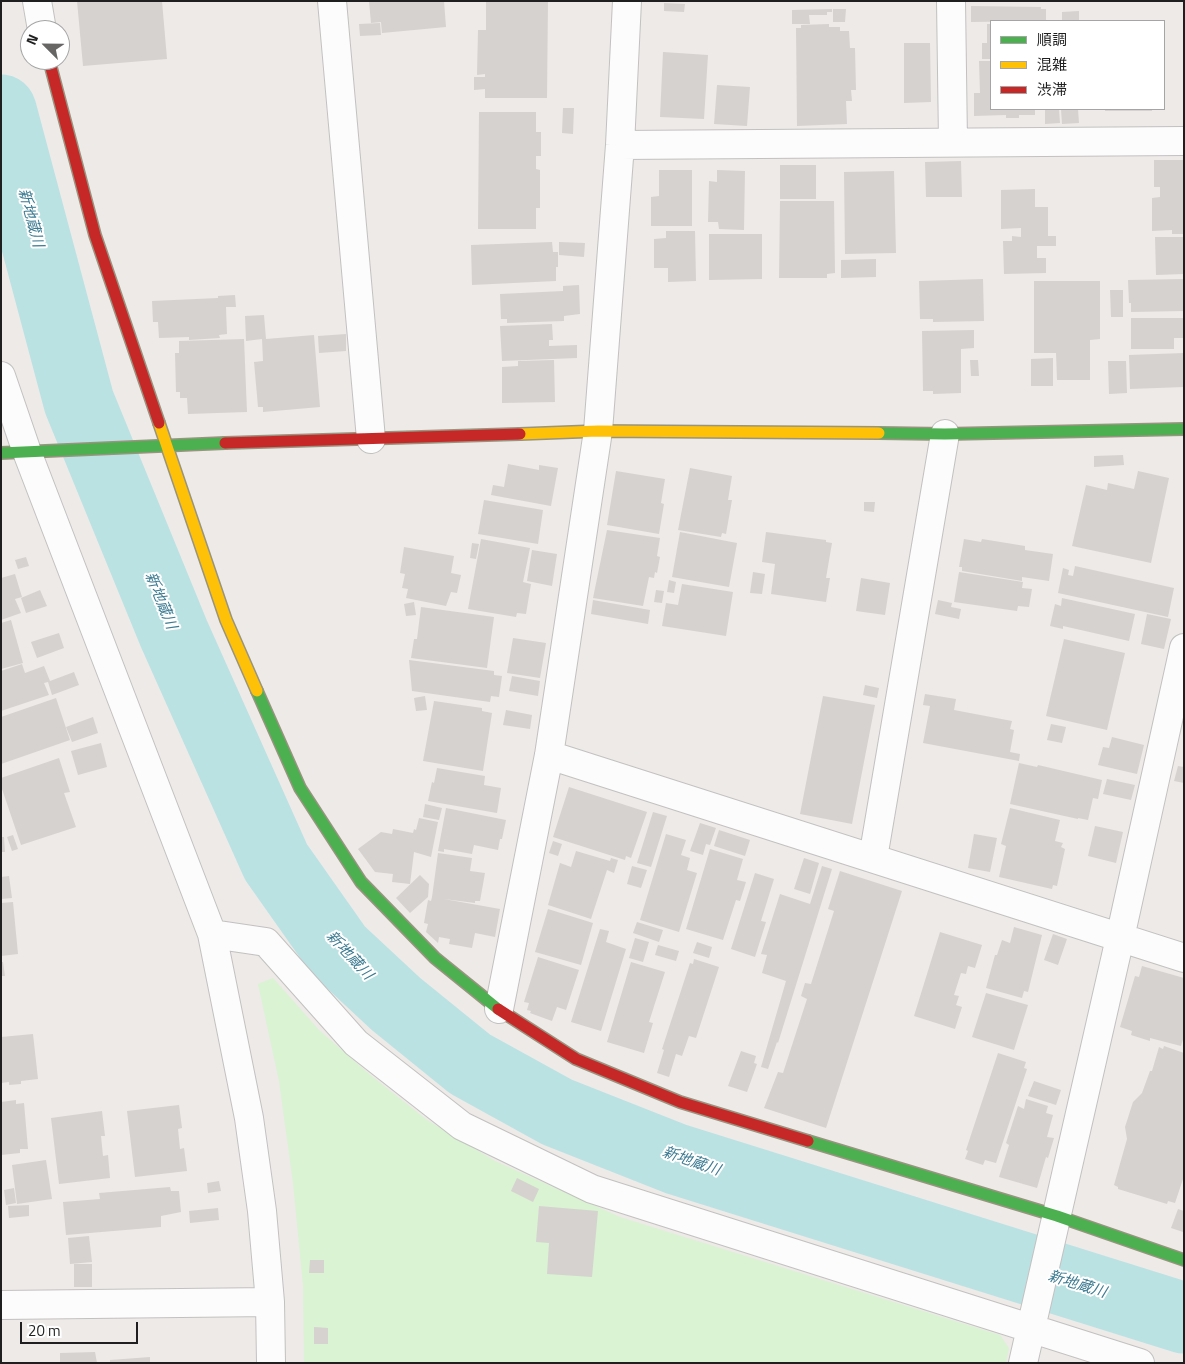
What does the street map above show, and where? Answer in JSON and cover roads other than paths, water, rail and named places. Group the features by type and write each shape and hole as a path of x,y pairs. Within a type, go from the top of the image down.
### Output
{"street":[{"path":"37,1 40,20"},
{"path":"332,1 371,439"},
{"path":"499,1009 549,755 598,431 620,145 627,1"},
{"path":"951,1 953,142"},
{"path":"52,70 96,235 226,620 300,788 361,882 436,958 499,1009 576,1059 680,1102 1054,1226 1184,1260"},
{"path":"620,145 1184,141"},
{"path":"1,376 14,453 212,934 249,1118 262,1211 270,1302 270,1363"},
{"path":"14,453 598,431 945,434 1184,428"},
{"path":"872,858 945,434"},
{"path":"1023,1363 1184,648"},
{"path":"549,755 1184,958"},
{"path":"212,934 266,942 356,1043 462,1126 592,1190 1032,1321 1140,1363"},
{"path":"1,1305 270,1302"}],"waterway":[{"name":"新地蔵川","path":"1,110 79,402 174,634 276,862 338,950 396,1004 470,1064 557,1112 676,1159 1184,1318"}]}
